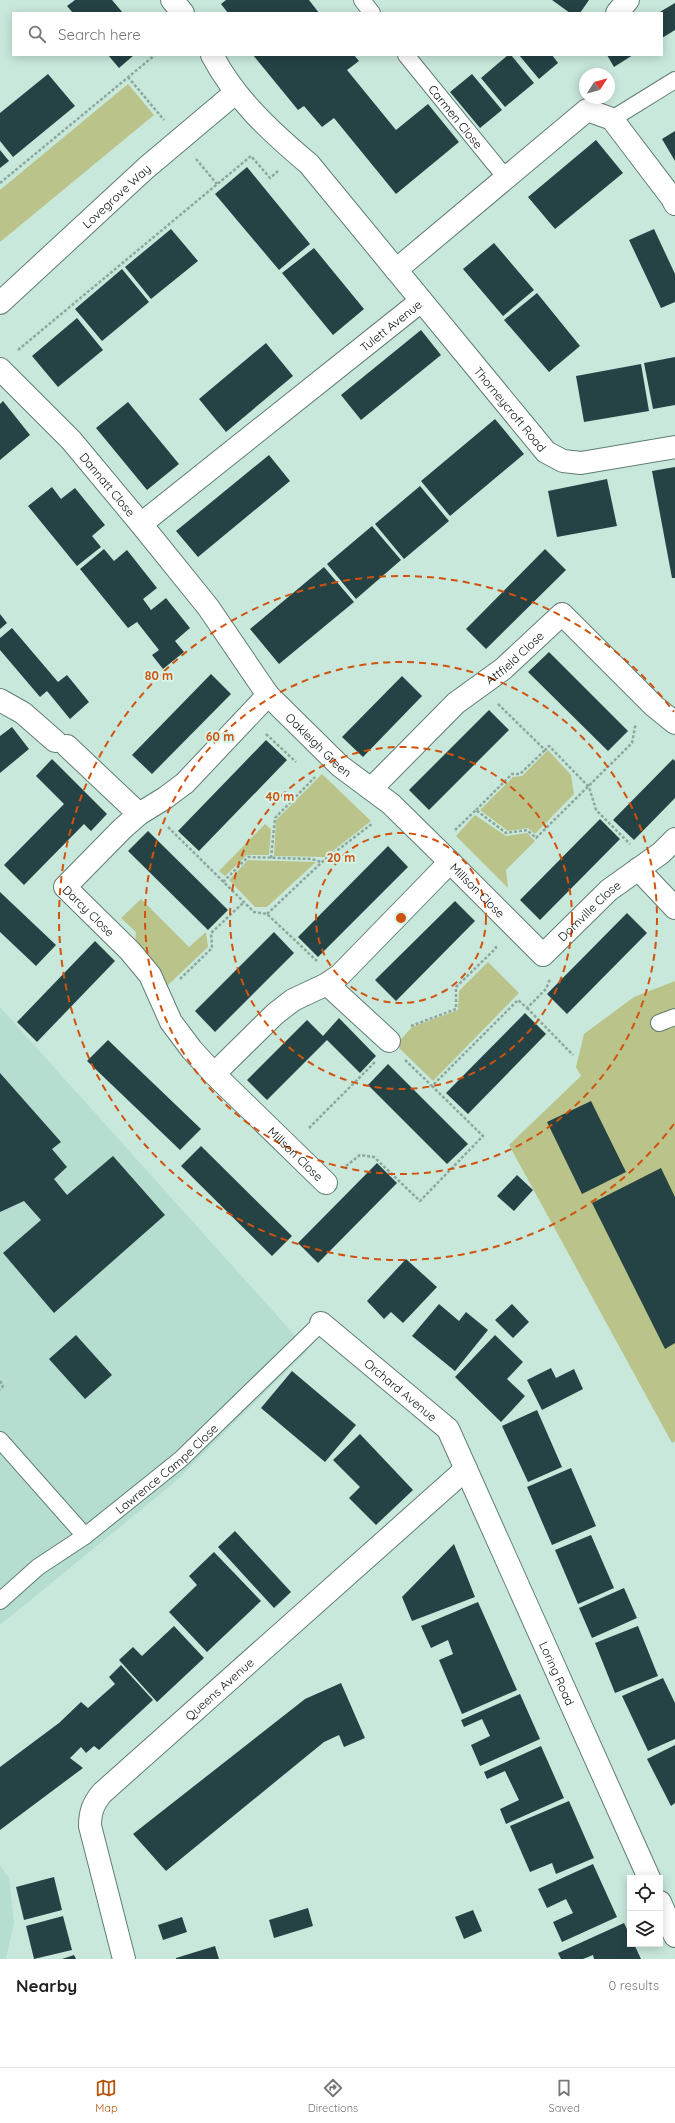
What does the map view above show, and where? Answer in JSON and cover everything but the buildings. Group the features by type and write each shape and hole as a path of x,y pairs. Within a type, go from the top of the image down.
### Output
{"street":[{"path":"172,0 182,12"},
{"path":"618,12 628,0"},
{"name":"Tulett Avenue","path":"141,524 421,301 309,164 275,135 235,93 213,56"},
{"name":"Lovegrove Way","path":"0,302 146,168 235,93"},
{"path":"396,270 587,110 612,119 675,204"},
{"name":"Thorneycroft Road","path":"421,301 546,452 563,460 581,463 675,446"},
{"name":"Dannatt Close","path":"6,375 71,440 208,607"},
{"name":"Oakleigh Green","path":"208,607 268,694 340,766 391,804 443,855"},
{"name":"Attfield Close","path":"371,789 456,703 503,669 562,614 654,706"},
{"name":"Darcy Close","path":"150,975 130,950 65,887 122,829 144,811 185,783 268,694"},
{"path":"0,700 23,713 144,811"},
{"path":"654,706 675,723"},
{"name":"Domville Close","path":"543,955 609,890 643,866 675,839"},
{"name":"Millson Close","path":"214,1074 275,1014 293,1000 331,981 443,855 543,955"},
{"path":"643,866 675,908"},
{"name":"Millson Close","path":"150,975 171,1022 192,1050 214,1074 326,1183"},
{"path":"331,981 390,1052"},
{"name":"Orchard Avenue","path":"321,1323 448,1429 466,1469"},
{"name":"Loring Road","path":"466,1469 648,1875"},
{"name":"Queens Avenue","path":"124,1959 90,1826 90,1815 94,1803 108,1788 466,1469"},
{"path":"663,1909 675,1936"}],"lane":[{"path":"362,0 371,12"},
{"name":"Carmen Close","path":"407,56 506,178"},
{"path":"612,119 675,80"},
{"path":"659,1024 675,1017"},
{"name":"Lawrence Campe Close","path":"0,1600 38,1567 85,1536 181,1459 321,1323"},
{"path":"0,1440 85,1536"}],"path":[{"path":"0,183 154,56"},
{"path":"6,375 31,366 18,350 251,156 270,178 298,154"},
{"path":"479,686 545,750"},
{"path":"476,810 506,833 527,830 536,838 632,743 635,727 654,706"},
{"path":"248,716 297,763"},
{"path":"443,855 476,810 512,774 520,774 549,746 589,787 596,810 643,866"},
{"path":"308,774 314,779"},
{"path":"271,858 275,818 318,774"},
{"path":"144,811 254,912 267,914 331,981"},
{"path":"267,914 322,862 375,821"},
{"path":"223,882 248,857 312,859 322,862"},
{"path":"160,998 212,948 211,933 244,902"},
{"path":"527,1008 546,989 551,976"},
{"path":"432,1086 518,1000 573,1055"},
{"path":"309,1128 390,1052 432,1086 483,1136 420,1201 374,1156 360,1156 345,1167 340,1161"},
{"path":"306,1124 314,1133"},
{"path":"0,1381 3,1386 0,1390"}],"shaded area":[{"path":"0,1007 308,1350 175,1482 0,1625"},
{"path":"0,1866 9,1878 14,1923 6,1959 0,1959"}],"green space":[{"path":"128,84 154,115 0,242 0,190"},
{"path":"548,750 571,775 574,794 535,834 528,828 508,831 480,810 513,777 522,776"},
{"path":"322,774 371,821 325,857 274,856 276,820"},
{"path":"475,815 506,836 527,833 535,841 506,870 508,888 456,836"},
{"path":"265,824 271,829 269,855 247,855 225,876 219,871"},
{"path":"248,860 316,862 267,907 255,907 229,880"},
{"path":"141,899 189,947 206,932 208,947 167,986 135,942 136,932 121,918"},
{"path":"488,962 519,993 433,1081 396,1045 412,1027 458,1010 459,991"},
{"path":"675,981 675,1441 672,1443 509,1145 581,1076 576,1067 584,1034 634,997"}]}
